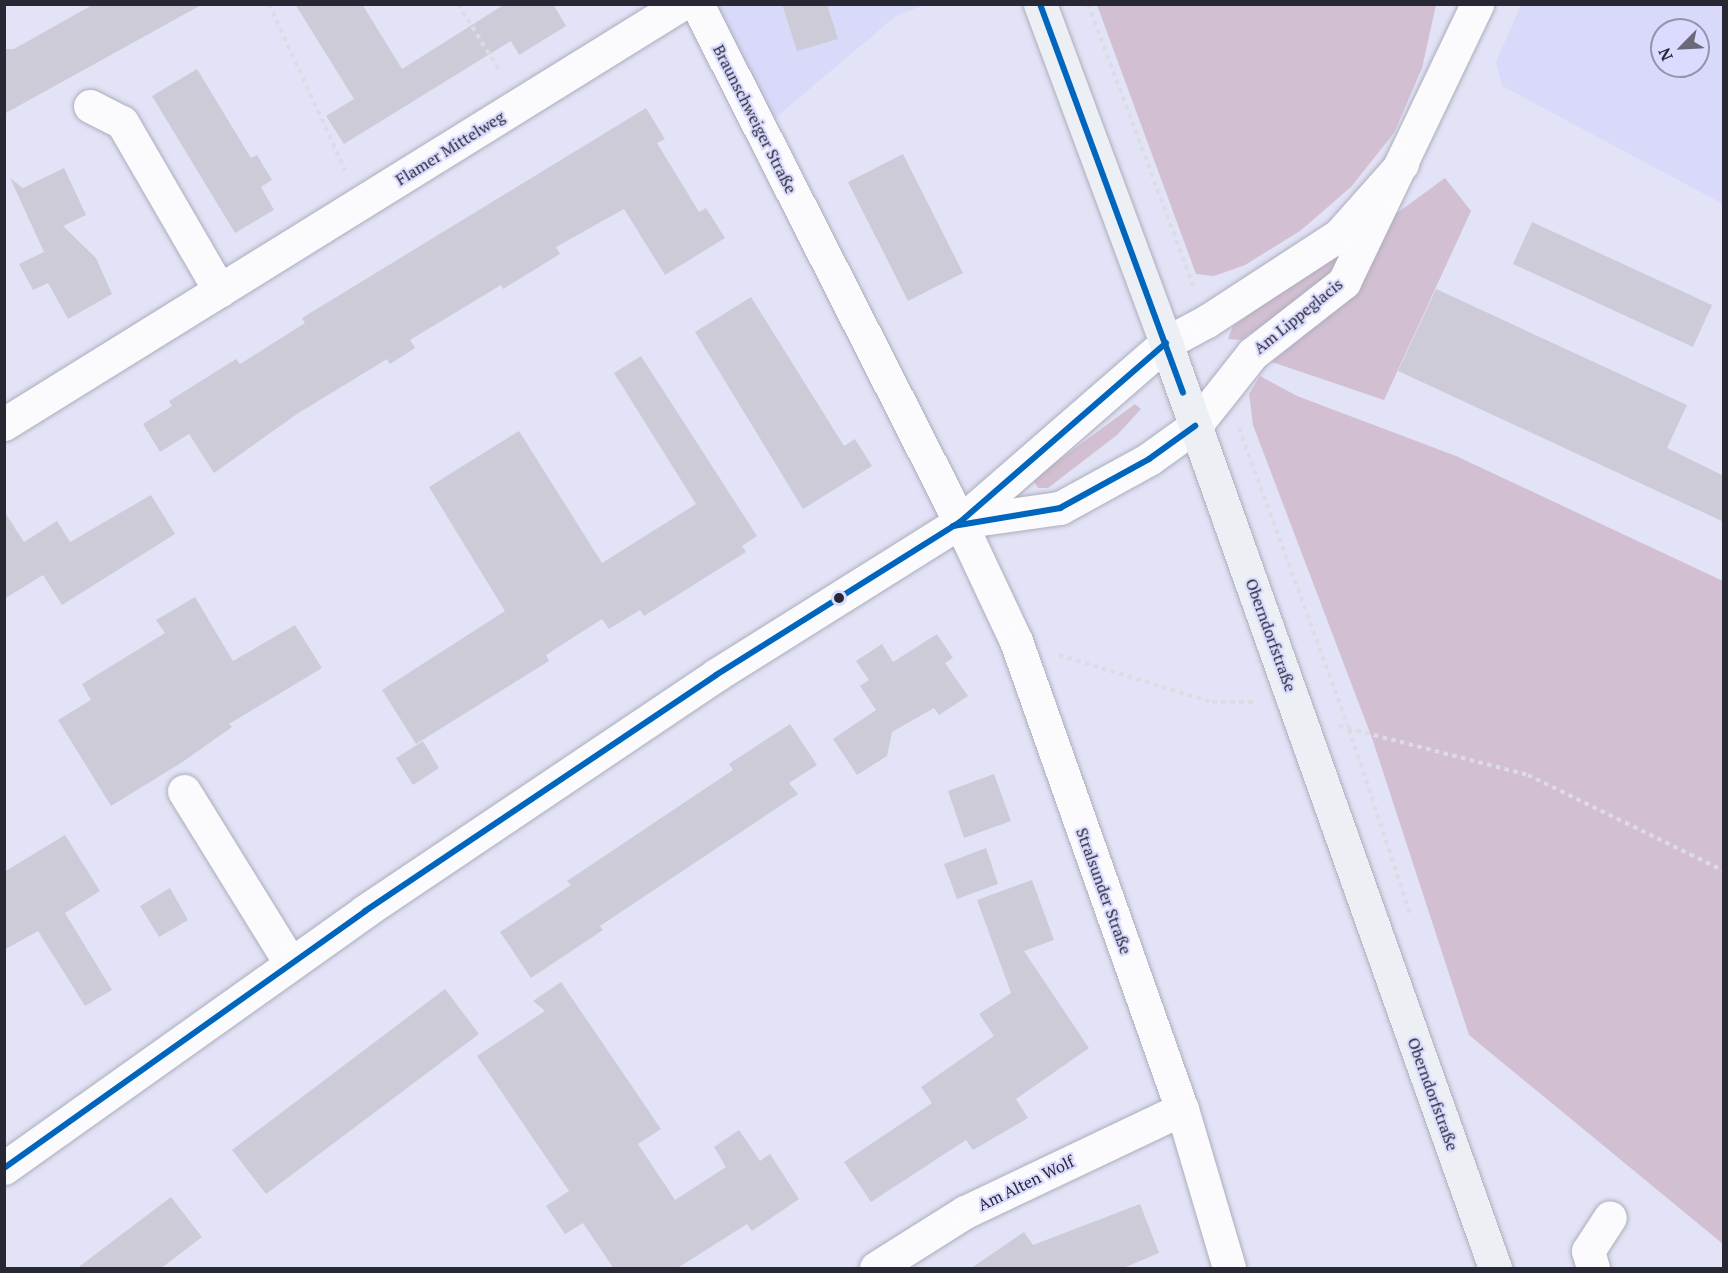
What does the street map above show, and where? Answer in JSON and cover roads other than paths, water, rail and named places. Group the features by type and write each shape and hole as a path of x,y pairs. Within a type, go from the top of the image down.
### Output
{"main road":[{"name":"Oberndorfstraße","path":"1040,4 1166,343 1496,1269"}],"street":[{"name":"Flamer Mittelweg","path":"4,424 681,4"},
{"name":"Braunschweiger Straße","path":"697,4 960,522"},
{"name":"Am Lippeglacis","path":"960,522 1060,508 1149,459 1195,426 1252,354 1344,282 1477,4"},
{"path":"90,106 122,122 220,291"},
{"name":"Am Lippeglacis","path":"4,1168 291,964 716,675 960,522 1166,343 1207,321 1339,235 1402,164"},
{"name":"Stralsunder Straße","path":"960,522 1016,641 1182,1109 1229,1269"},
{"path":"184,791 291,964"},
{"name":"Am Alten Wolf","path":"876,1269 965,1212 1182,1109"},
{"path":"1593,1269 1588,1251 1610,1216"}]}
